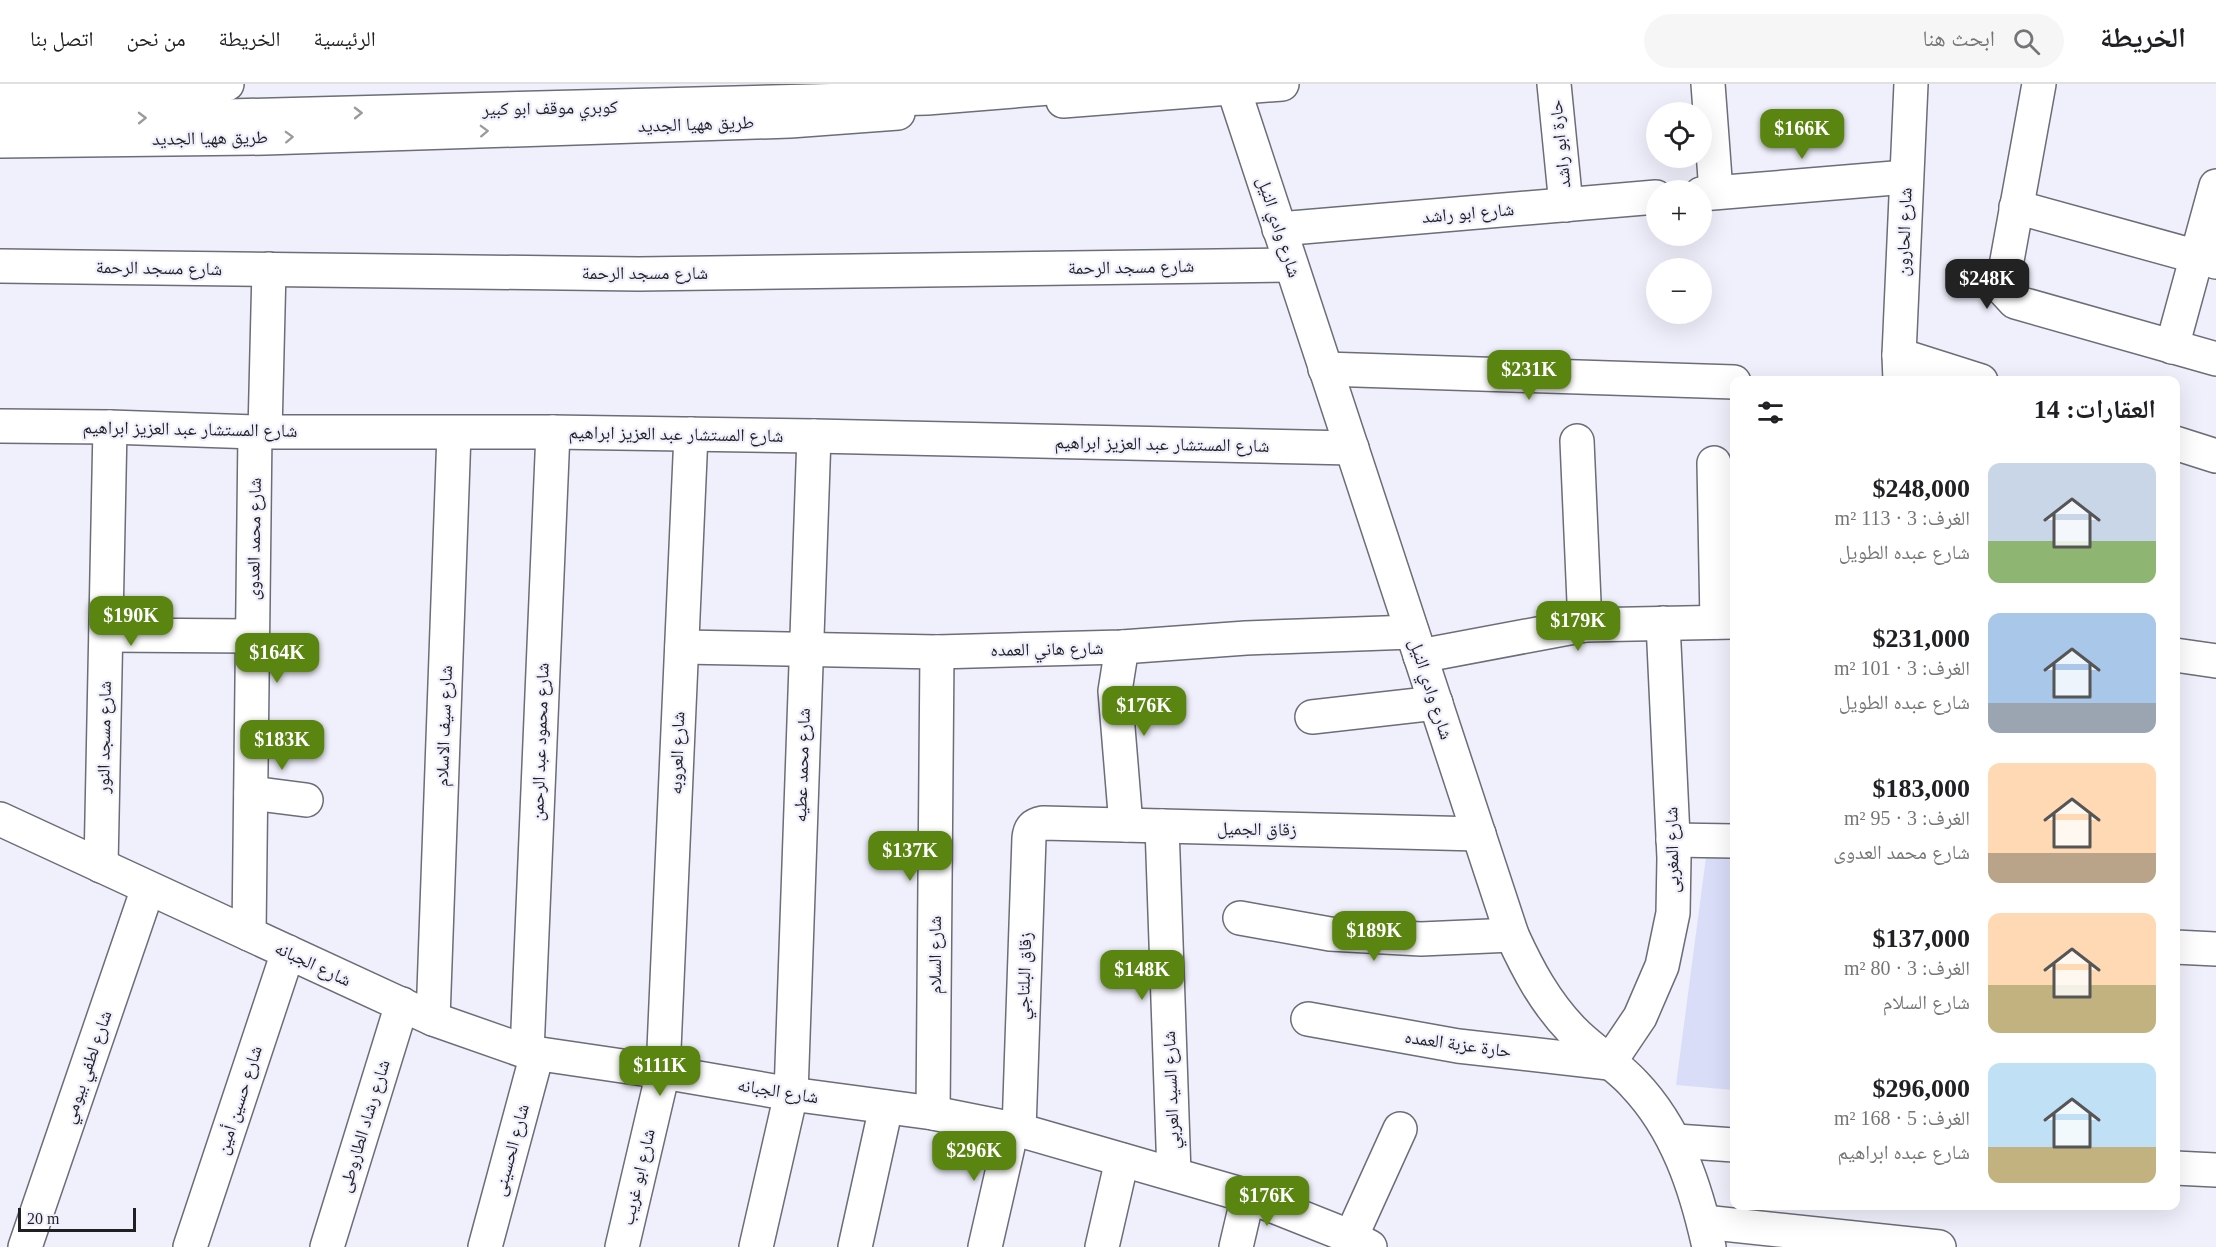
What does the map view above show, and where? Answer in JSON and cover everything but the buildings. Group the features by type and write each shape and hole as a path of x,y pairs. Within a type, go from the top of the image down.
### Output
{"street":[{"path":"0,90 227,84"},
{"name":"كوبري موقف ابو كبير","path":"0,122 927,98 1098,84"},
{"name":"طريق ههيا الجديد","path":"0,141 265,138 790,121 1282,84"},
{"name":"حارة ابو راشد","path":"1554,84 1566,205"},
{"path":"1708,84 1708,180"},
{"name":"شارع الحارون","path":"1900,368 1911,84"},
{"path":"2039,84 2002,288 2014,302 2216,359"},
{"name":"شارع وادي النيل","path":"1232,86 1512,935 1528,971 1546,1000 1573,1031 1634,1083 1655,1109 1676,1142 1707,1234"},
{"path":"1712,193 1906,177"},
{"path":"2172,347 2206,259 2216,186"},
{"name":"شارع ابو راشد","path":"1279,229 1646,198"},
{"path":"2016,207 2206,259"},
{"name":"شارع مسجد الرحمة","path":"0,266 639,274 1291,265"},
{"name":"شارع محمد العدوى","path":"249,934 252,636 269,269"},
{"path":"1900,368 1950,376"},
{"path":"1325,369 1730,382"},
{"name":"شارع المستشار عبد العزيز ابراهيم","path":"0,426 260,432 553,432 814,436 1352,448"},
{"name":"شارع مسجد النور","path":"101,866 110,427"},
{"name":"شارع محمود عبد الرحمن","path":"532,1053 553,432"},
{"name":"شارع سيف الاسلام","path":"433,1019 454,433"},
{"name":"شارع العروبه","path":"663,1072 691,434"},
{"name":"شارع محمد عطيه","path":"756,1247 791,1094 814,436"},
{"path":"1577,441 1585,625"},
{"path":"2180,445 2216,456"},
{"path":"1714,463 1725,622"},
{"name":"شارع هاني العمده","path":"682,647 937,652 1122,647 1246,638 1416,644 1585,625 1725,622"},
{"name":"شارع المغربى","path":"1609,1063 1640,1017 1662,966 1673,913 1673,840 1663,623"},
{"path":"106,635 252,636"},
{"path":"1122,647 1115,691 1126,825"},
{"name":"شارع السلام","path":"933,1113 937,652"},
{"path":"2180,656 2216,661"},
{"path":"1312,717 1436,703"},
{"path":"251,793 306,800"},
{"name":"شارع الجبانه","path":"0,820 433,1019 532,1053 791,1094 933,1113 1016,1130 1248,1196 1363,1244"},
{"name":"زقاق الجميل","path":"1035,824 1479,834"},
{"name":"زقاق البلتاجي","path":"985,1247 1016,1130 1029,838 1030,830 1035,824"},
{"name":"شارع السيد العربي","path":"1162,826 1174,1174"},
{"path":"1673,840 1730,841"},
{"name":"شارع لطفي بيومي","path":"25,1247 148,888"},
{"path":"1240,918 1330,934 1421,939 1512,935"},
{"path":"2180,947 2216,950"},
{"name":"شارع حسين أمين","path":"190,1247 288,952"},
{"name":"شارع رشاد الطاروطى","path":"327,1247 402,1004"},
{"name":"حارة عزبة العمده","path":"1308,1019 1458,1046 1609,1063"},
{"name":"شارع الحسينى","path":"485,1247 532,1053"},
{"name":"شارع ابو غريب","path":"622,1247 663,1072"},
{"path":"855,1247 886,1107"},
{"path":"1363,1244 1400,1129"},
{"path":"1676,1142 1730,1144"},
{"path":"1102,1247 1122,1160"},
{"path":"2180,1168 2216,1170"},
{"path":"1236,1247 1248,1196"},
{"path":"1707,1234 1939,1247"}],"shaded area":[{"path":"1706,857 1730,857 1730,1090 1676,1085"}]}
